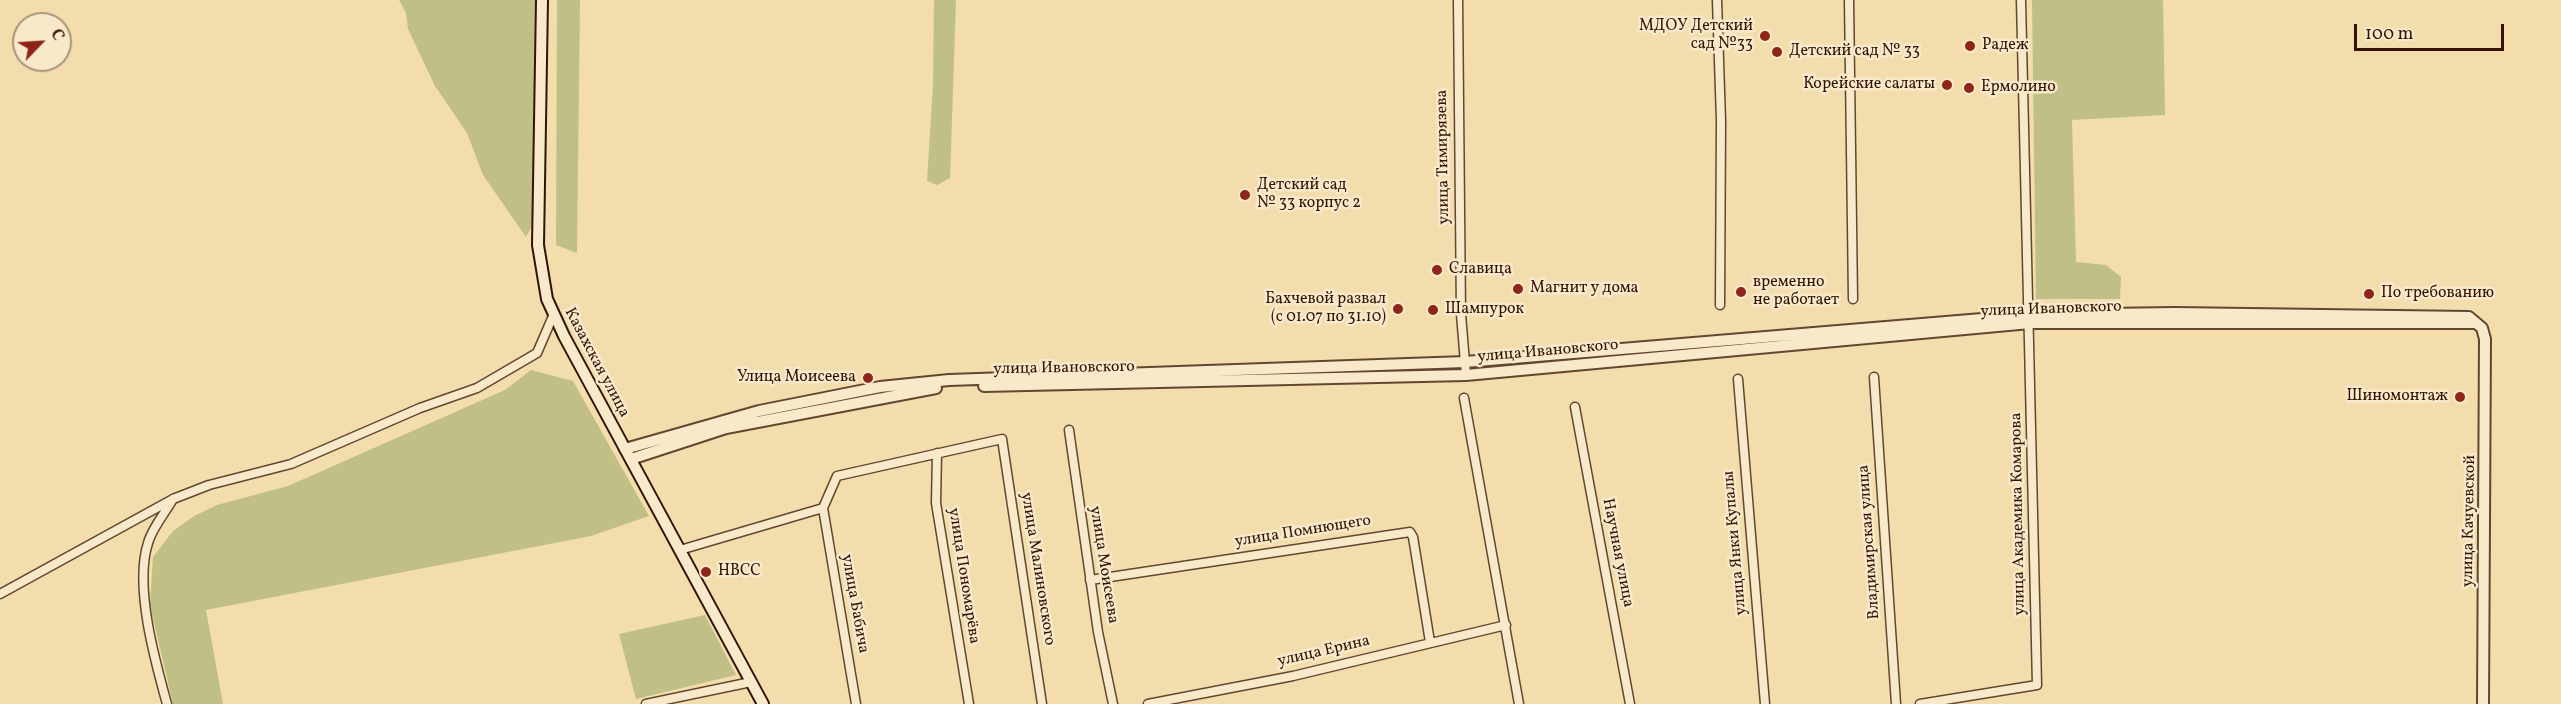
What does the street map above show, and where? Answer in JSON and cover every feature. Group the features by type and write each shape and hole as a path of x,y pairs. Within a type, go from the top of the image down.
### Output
{"street":[{"name":"Казахская улица","path":"542,0 538,245 543,284 553,316 763,704"},
{"name":"улица Тимирязева","path":"1458,0 1461,314 1466,375"},
{"path":"1717,0 1721,121 1720,305"},
{"path":"1849,0 1853,299"},
{"name":"улица Академика Комарова","path":"1920,704 2037,685 2030,296 2021,0"},
{"path":"0,594 173,499 209,485 291,464 420,408 477,388 537,353 553,316"},
{"name":"улица Ивановского","path":"628,454 726,428 951,386 1466,375 2030,319"},
{"name":"улица Ивановского","path":"628,454 759,411 880,387 940,381 1465,362 2030,319 2472,320 2484,330 2485,339"},
{"name":"улица Качуевской","path":"2483,704 2485,339"},
{"name":"Владимирская улица","path":"1874,377 1896,704"},
{"name":"улица Янки Купалы","path":"1738,379 1766,704"},
{"path":"1464,398 1519,704"},
{"name":"Научная улица","path":"1575,407 1630,704"},
{"name":"улица Моисеева","path":"1069,430 1090,580 1113,704"},
{"name":"улица Малиновского","path":"937,453 1002,439 1042,704"},
{"path":"680,550 823,508 837,476 937,453"},
{"name":"улица Пономарёва","path":"937,453 936,503 969,704"},
{"path":"166,703 142,590 143,563 148,541 173,499"},
{"name":"улица Бабича","path":"823,508 856,704"},
{"name":"улица Помнющего","path":"1090,580 1410,532 1413,537 1430,642"},
{"name":"улица Ерина","path":"1148,704 1293,676 1506,625"},
{"path":"646,704 751,682"}],"green space":[{"path":"399,0 537,0 534,222 526,237 483,175 467,133 435,86 408,29 406,13"},
{"path":"557,0 580,0 577,253 556,245"},
{"path":"934,0 956,0 950,178 937,185 927,181 933,86"},
{"path":"2032,0 2163,0 2165,115 2072,120 2076,262 2106,265 2121,277 2120,299 2036,299"},
{"path":"531,370 573,381 649,516 591,536 206,610 223,704 173,704 150,605 153,557 173,531 194,516 217,505 288,486 505,390"},
{"path":"705,615 736,675 636,699 619,634"}],"place":[{"name":"МДОУ Детский сад №33","path":"1765,36"},
{"name":"Радеж","path":"1970,46"},
{"name":"Детский сад № 33","path":"1777,52"},
{"name":"Корейские салаты","path":"1947,85"},
{"name":"Ермолино","path":"1969,88"},
{"name":"Детский сад № 33 корпус 2","path":"1245,195"},
{"name":"Славица","path":"1437,270"},
{"name":"Магнит у дома","path":"1518,289"},
{"name":"временно не работает","path":"1741,292"},
{"name":"По требованию","path":"2369,294"},
{"name":"Бахчевой развал (с 01.07 по 31.10)","path":"1398,309"},
{"name":"Шампурок","path":"1433,310"},
{"name":"Улица Моисеева","path":"868,378"},
{"name":"Шиномонтаж","path":"2460,397"},
{"name":"НВСС","path":"706,572"}]}
